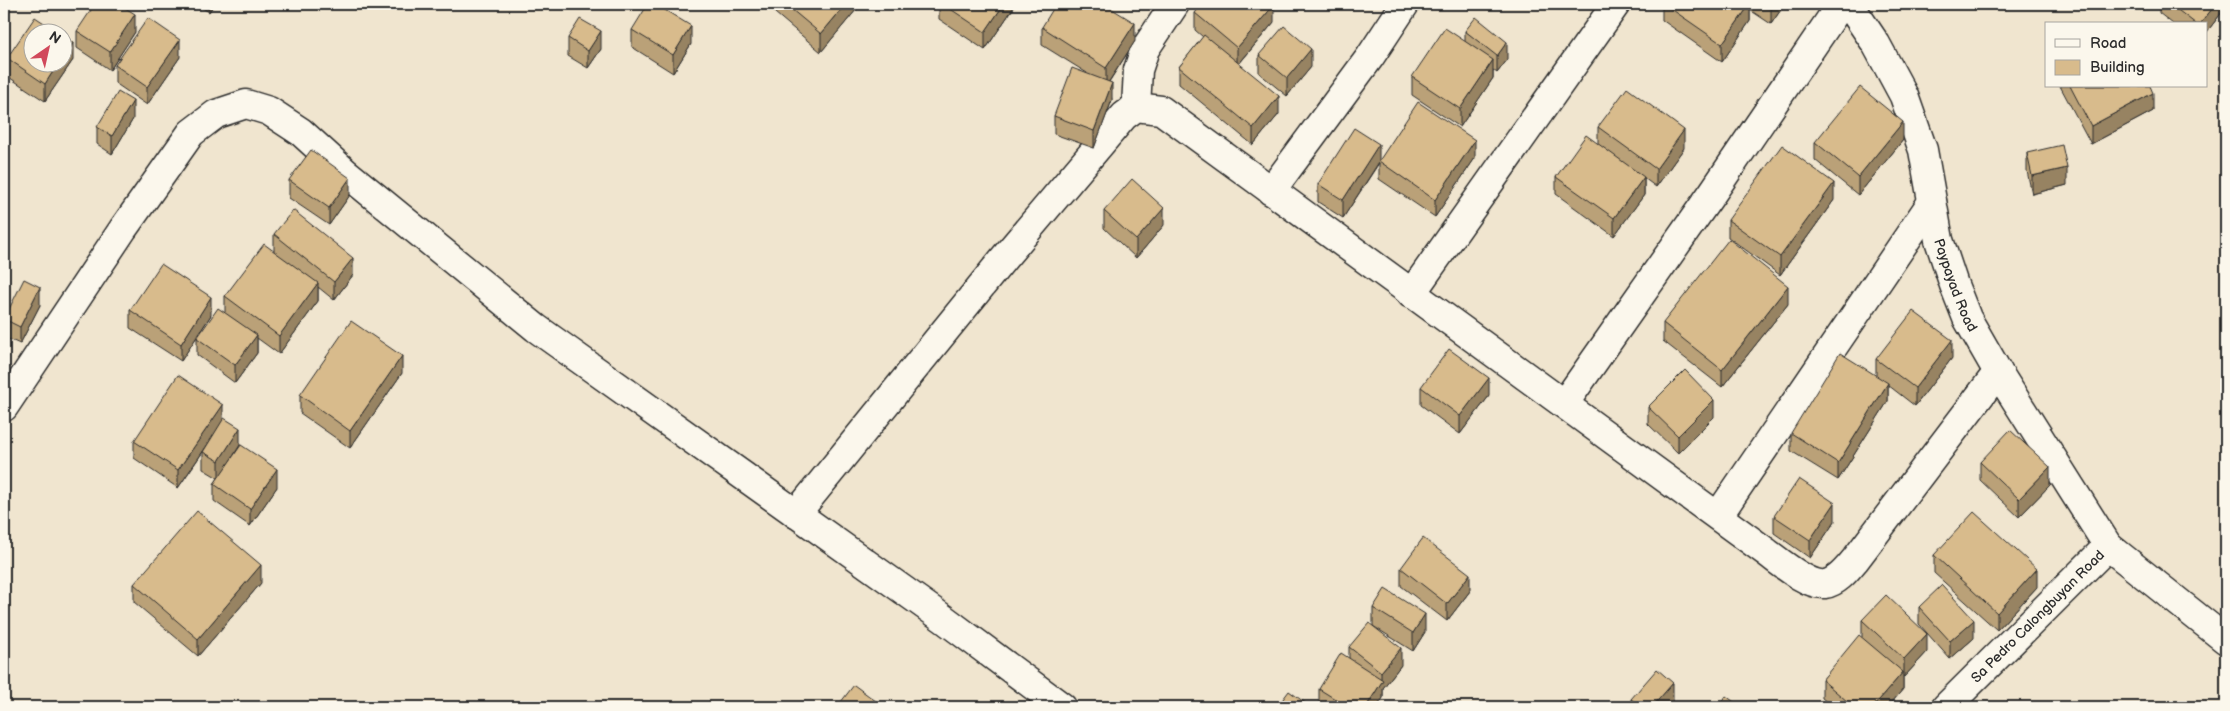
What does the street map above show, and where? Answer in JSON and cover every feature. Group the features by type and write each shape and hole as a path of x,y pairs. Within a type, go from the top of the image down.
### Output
{"street":[{"path":"1136,107 1138,70 1145,49 1175,4"},
{"path":"1271,191 1370,58 1405,4"},
{"path":"1412,294 1616,4"},
{"path":"1564,404 1842,4"},
{"name":"Paypayad Road","path":"1849,4 1876,44 1904,96 1923,150 1939,240 1954,285 1967,318 1998,372 2108,546 2226,640"},
{"path":"4,408 123,229 191,133 216,114 246,104 269,111 300,132 345,172 536,328 1062,707"},
{"path":"796,514 1029,228 1124,116 1136,107 1161,110 1718,516 1812,582 1826,584 1840,577 1856,560 1998,372"},
{"path":"1718,516 1932,202"},
{"name":"Sa Pedro Calongbuyan Road","path":"1946,707 2108,546"}],"building":[{"path":"95,4 119,4 135,14 110,52 77,31"},
{"path":"648,4 655,4 691,26 673,55 632,30"},
{"path":"785,4 846,4 821,34"},
{"path":"943,4 1004,4 985,32"},
{"path":"1056,4 1104,4 1135,23 1106,68 1042,27"},
{"path":"1202,4 1274,5 1237,48 1195,13"},
{"path":"1664,4 1750,4 1722,44"},
{"path":"2170,4 2216,4 2202,22 2193,22"},
{"path":"35,17 43,22 32,22"},
{"path":"1476,17 1507,42 1497,56 1465,31"},
{"path":"148,18 180,40 147,87 115,65"},
{"path":"580,19 601,31 588,51 568,38"},
{"path":"1284,26 1311,49 1287,78 1259,55"},
{"path":"1445,28 1493,60 1460,109 1412,77"},
{"path":"1204,35 1279,96 1253,128 1179,67"},
{"path":"22,36 22,68 7,58"},
{"path":"1072,68 1112,83 1094,131 1054,116"},
{"path":"27,72 53,72 45,84"},
{"path":"1860,87 1903,122 1858,177 1815,142"},
{"path":"1627,88 1684,130 1656,169 1598,127"},
{"path":"2071,88 2151,88 2153,93 2091,126"},
{"path":"118,92 133,101 112,136 97,127"},
{"path":"1418,102 1475,140 1435,200 1379,161"},
{"path":"1354,128 1379,144 1343,200 1318,184"},
{"path":"1586,135 1644,177 1614,218 1556,177"},
{"path":"1782,145 1834,183 1780,257 1728,220"},
{"path":"2062,145 2067,168 2032,176 2027,153"},
{"path":"311,150 350,178 329,208 289,180"},
{"path":"1132,179 1164,208 1136,240 1104,211"},
{"path":"293,210 353,258 334,282 274,234"},
{"path":"1729,239 1788,286 1722,370 1663,323"},
{"path":"264,244 318,283 279,336 225,296"},
{"path":"161,264 211,297 181,344 130,310"},
{"path":"24,279 40,287 20,327 4,319"},
{"path":"218,308 257,335 235,365 197,338"},
{"path":"1913,311 1952,340 1915,388 1876,359"},
{"path":"351,321 402,356 350,431 300,395"},
{"path":"1449,349 1489,378 1460,416 1421,387"},
{"path":"1840,353 1888,383 1838,463 1791,433"},
{"path":"1685,370 1714,400 1678,436 1648,407"},
{"path":"178,375 223,405 178,470 134,441"},
{"path":"224,418 240,428 219,461 203,452"},
{"path":"2010,430 2050,467 2019,499 1980,462"},
{"path":"241,445 277,469 250,509 214,484"},
{"path":"1799,479 1835,503 1810,540 1774,516"},
{"path":"197,511 261,565 198,639 134,584"},
{"path":"1974,512 2037,569 1997,613 1934,555"},
{"path":"1423,538 1470,574 1447,604 1401,568"},
{"path":"1942,585 1974,620 1950,641 1919,607"},
{"path":"1385,589 1425,614 1413,633 1373,608"},
{"path":"1886,595 1927,634 1904,659 1862,620"},
{"path":"1369,623 1401,648 1381,672 1349,647"},
{"path":"1859,635 1903,672 1873,707 1854,707 1822,680"},
{"path":"1341,653 1383,680 1366,707 1348,707 1319,689"},
{"path":"1657,669 1673,683 1652,707 1641,707 1631,699"},
{"path":"854,685 884,707 837,707"},
{"path":"1289,691 1311,707 1277,707"},
{"path":"1726,696 1741,707 1718,707"}]}
